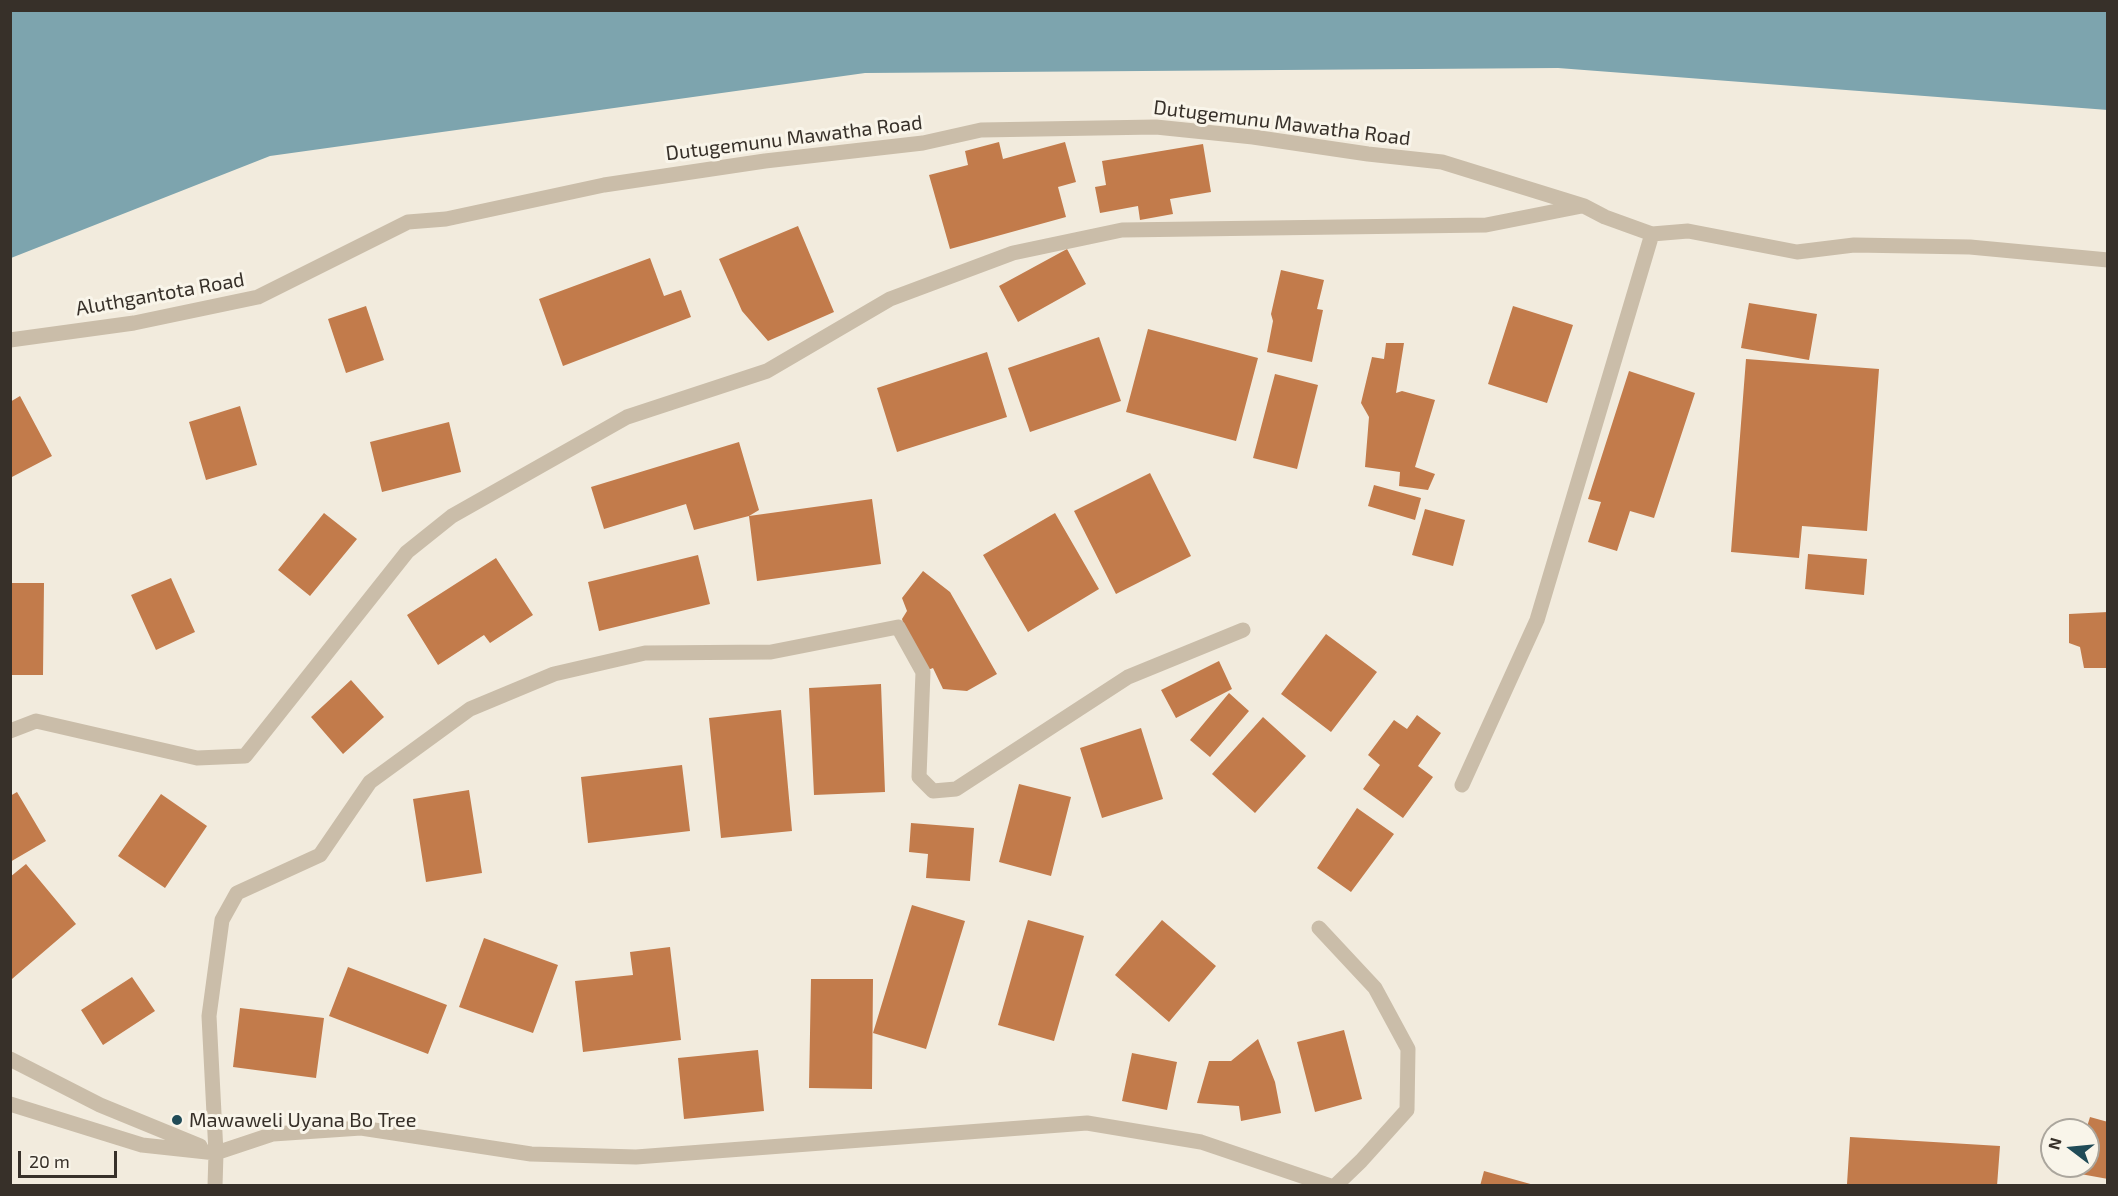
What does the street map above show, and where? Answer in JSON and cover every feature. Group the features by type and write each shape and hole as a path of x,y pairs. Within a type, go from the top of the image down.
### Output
{"street":[{"name":"Dutugemunu Mawatha Road","path":"408,222 446,219 604,185 765,161 923,143 981,130 1156,127 1442,162 1584,206 1605,217 1653,234 1688,231 1797,252 1854,245 1958,247 2108,260"},
{"path":"10,731 36,721 197,758 245,756 406,552 452,516 627,417 767,371 890,299 1012,253 1122,230 1486,225 1584,206"},
{"name":"Aluthgantota Road","path":"10,340 134,323 258,297 408,222"},
{"path":"1462,785 1537,620 1653,234"},
{"path":"215,1185 216,1153 209,1016 222,920 237,893 320,855 370,782 470,709 554,674 645,653 771,652 898,627 922,672 919,777 933,791 956,789 1128,677 1243,630"},
{"path":"10,1104 142,1145 216,1153 273,1134 361,1128 531,1154 636,1157 1087,1123 1201,1142 1333,1185 1361,1161 1407,1110 1408,1049 1375,988 1319,928"},
{"path":"10,1059 100,1105 216,1153"}],"water":[{"path":"11,10 2107,10 2108,110 1558,68 865,73 270,156 11,258"}],"building":[{"path":"999,142 1003,159 1065,142 1076,182 1058,187 1066,217 950,249 929,175 968,165 965,151"},
{"path":"1203,144 1211,192 1170,199 1173,214 1140,220 1138,206 1100,213 1095,187 1106,185 1102,161"},
{"path":"798,226 834,312 768,341 742,311 719,259"},
{"path":"1067,249 1086,284 1018,322 999,286"},
{"path":"650,258 664,296 681,290 691,317 563,366 539,299"},
{"path":"1281,270 1324,280 1317,309 1323,310 1312,362 1267,352 1273,321 1271,314"},
{"path":"1749,303 1817,314 1809,360 1741,348"},
{"path":"366,306 384,360 346,373 328,319"},
{"path":"1513,306 1573,325 1547,403 1488,384"},
{"path":"1148,329 1258,358 1236,441 1126,412"},
{"path":"1099,337 1121,401 1030,432 1008,368"},
{"path":"1386,343 1404,343 1396,393 1402,391 1435,400 1415,467 1435,474 1428,490 1399,486 1400,472 1365,467 1369,417 1361,403 1372,357 1384,359"},
{"path":"987,352 1007,417 897,452 877,388"},
{"path":"1746,359 1879,369 1867,531 1802,526 1799,558 1731,552"},
{"path":"1629,371 1695,393 1654,518 1630,511 1617,551 1588,542 1601,502 1588,499"},
{"path":"1275,374 1318,385 1297,469 1253,458"},
{"path":"20,396 52,456 10,478 10,402"},
{"path":"240,406 257,465 206,480 189,422"},
{"path":"449,422 461,472 382,492 370,442"},
{"path":"739,442 759,510 749,516 694,530 686,504 604,529 591,487"},
{"path":"1150,473 1191,556 1116,594 1074,511"},
{"path":"1374,485 1421,498 1415,520 1368,506"},
{"path":"872,499 881,564 757,581 749,516"},
{"path":"1425,509 1465,520 1453,566 1412,555"},
{"path":"324,513 357,539 310,596 278,570"},
{"path":"1055,513 1099,589 1028,632 983,555"},
{"path":"1808,554 1867,559 1864,595 1805,589"},
{"path":"698,555 710,604 599,631 588,582"},
{"path":"496,558 533,615 490,643 484,635 438,665 407,615"},
{"path":"923,571 950,592 997,674 967,691 943,689 933,668 925,671 906,632 902,619 907,611 902,598"},
{"path":"171,578 195,632 156,650 131,595"},
{"path":"10,583 44,583 43,675 10,675"},
{"path":"2108,612 2108,668 2084,668 2080,647 2069,643 2069,614"},
{"path":"1326,634 1377,672 1331,732 1281,694"},
{"path":"1219,661 1232,689 1176,718 1161,690"},
{"path":"351,680 384,717 343,754 311,717"},
{"path":"881,684 885,792 814,795 809,688"},
{"path":"1229,693 1249,711 1210,757 1190,740"},
{"path":"781,710 792,831 721,838 709,718"},
{"path":"1417,715 1441,733 1418,766 1433,777 1403,818 1363,789 1380,765 1368,755 1394,720 1407,729"},
{"path":"1263,717 1306,756 1255,813 1212,774"},
{"path":"1141,728 1163,799 1102,818 1080,748"},
{"path":"682,765 690,831 588,843 581,777"},
{"path":"1019,784 1071,797 1051,876 999,862"},
{"path":"469,790 482,873 426,882 413,799"},
{"path":"17,792 46,841 10,862 10,796"},
{"path":"161,794 207,826 165,888 118,856"},
{"path":"1357,808 1394,834 1351,892 1317,868"},
{"path":"911,823 974,828 970,881 926,878 928,854 909,852"},
{"path":"26,864 76,924 12,979 10,877"},
{"path":"912,905 965,921 926,1049 873,1033"},
{"path":"1028,920 1084,936 1054,1041 998,1025"},
{"path":"1162,920 1216,966 1169,1022 1115,975"},
{"path":"484,938 558,965 533,1033 459,1007"},
{"path":"670,947 681,1040 583,1052 575,981 633,975 630,952"},
{"path":"348,967 447,1005 428,1054 329,1016"},
{"path":"132,977 155,1011 103,1045 81,1010"},
{"path":"811,979 873,979 872,1089 809,1088"},
{"path":"240,1008 324,1018 316,1078 233,1067"},
{"path":"1344,1030 1362,1099 1315,1112 1297,1042"},
{"path":"1258,1039 1275,1082 1281,1113 1241,1121 1239,1106 1197,1103 1209,1061 1231,1061"},
{"path":"758,1050 764,1111 684,1119 678,1058"},
{"path":"1132,1053 1177,1062 1167,1110 1122,1101"},
{"path":"2100,1120 2108,1122 2108,1179 2100,1178"},
{"path":"1850,1137 2000,1146 1997,1186 1847,1184"},
{"path":"1484,1171 1534,1185 1480,1186"}],"place":[{"name":"Mawaweli Uyana Bo Tree","path":"177,1120"}]}
